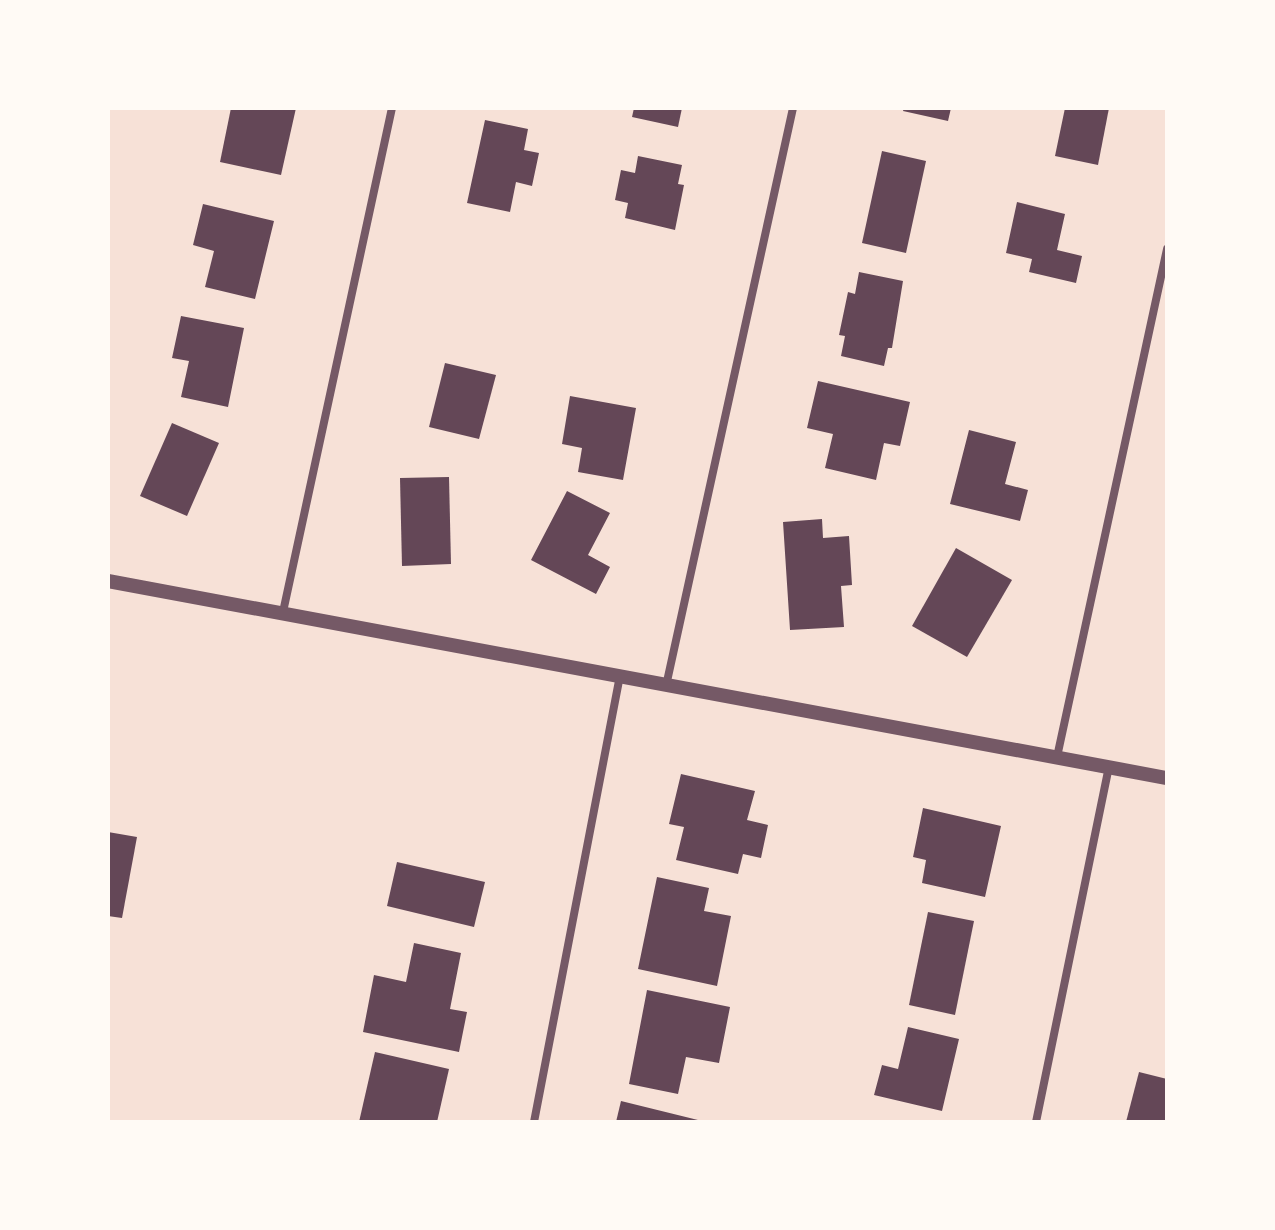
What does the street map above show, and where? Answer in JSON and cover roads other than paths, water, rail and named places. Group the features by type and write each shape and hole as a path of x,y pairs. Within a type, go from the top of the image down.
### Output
{"street":[{"path":"283,612 392,108"},
{"path":"666,686 793,108"},
{"path":"1057,757 1167,249"},
{"path":"108,581 1167,778"},
{"path":"534,1122 620,677"},
{"path":"1036,1122 1109,767"}]}
